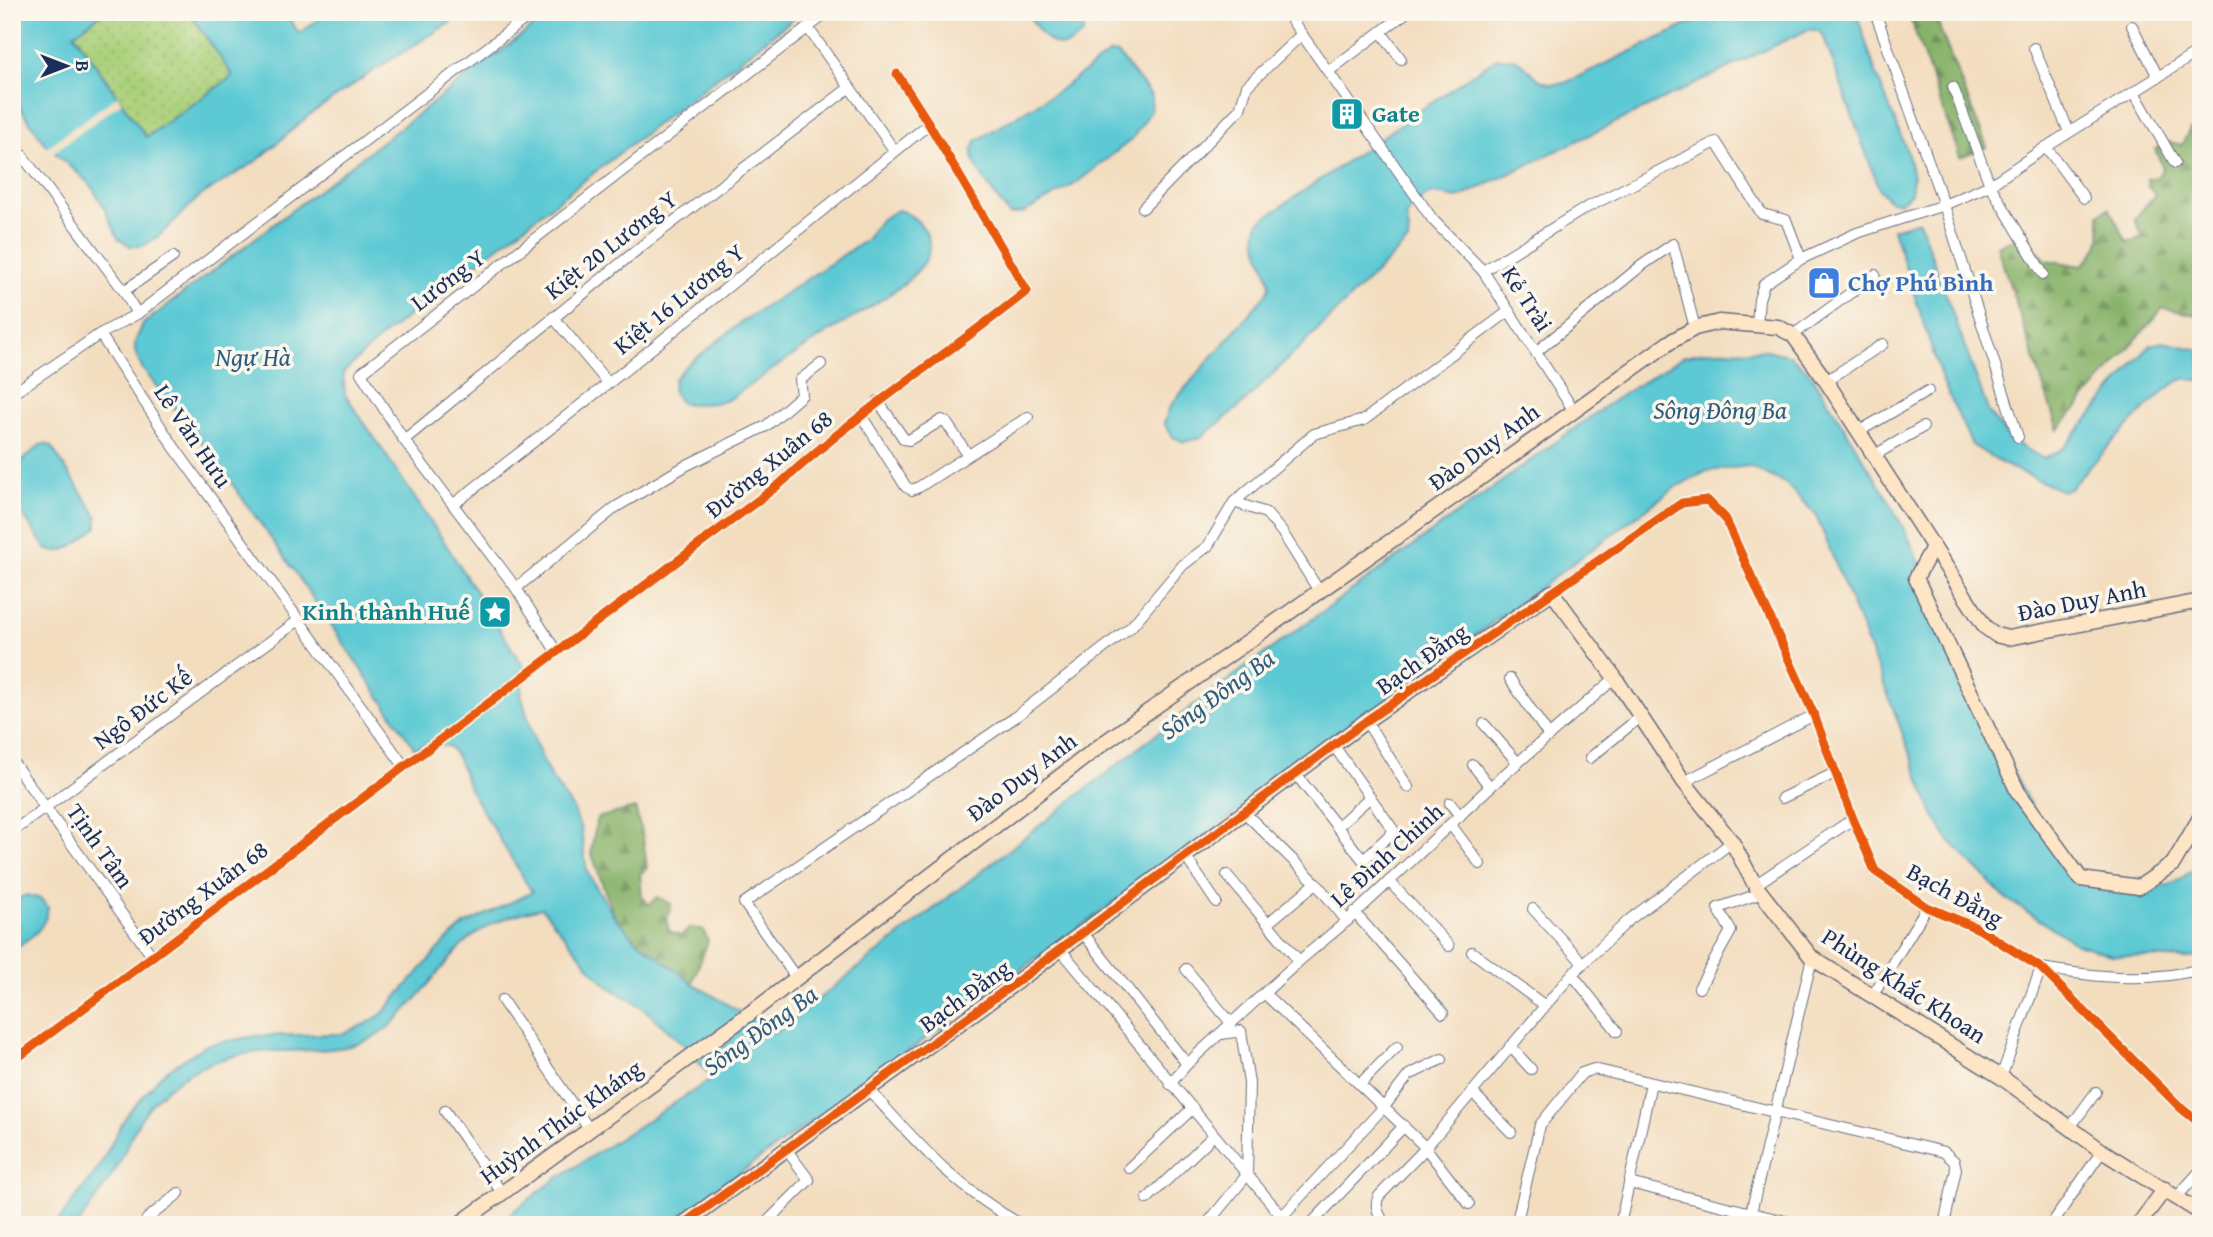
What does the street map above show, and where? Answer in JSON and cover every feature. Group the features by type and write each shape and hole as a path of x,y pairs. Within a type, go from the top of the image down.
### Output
{"street":[{"path":"12,394 100,334 137,313 534,12"},
{"name":"Lương Y","path":"556,650 516,588 404,440 361,373 828,12"},
{"path":"1286,12 1329,71 1407,12"},
{"path":"1875,12 1944,205 2018,437"},
{"path":"2194,12 2201,21"},
{"path":"2132,26 2158,77"},
{"path":"808,28 894,150"},
{"path":"1381,32 1401,59"},
{"path":"1143,208 1240,109 1247,86 1302,34"},
{"path":"2034,48 2069,132"},
{"path":"1757,324 1759,299 1764,285 1801,259 1857,233 1944,205 1990,185 2046,146 2201,50"},
{"name":"Kẻ Trài","path":"1329,71 1433,220 1483,271 1574,411"},
{"path":"897,74 929,124"},
{"path":"1953,87 1990,185 2043,274"},
{"name":"Kiệt 20 Lương Y","path":"404,440 643,245 849,88"},
{"path":"2134,92 2175,163"},
{"name":"Kiệt 16 Lương Y","path":"454,504 929,124"},
{"name":"Đường Xuân 68","path":"12,1062 781,483 819,448 878,401 977,331 1027,291 929,124"},
{"path":"12,142 124,291 137,313"},
{"path":"1483,271 1584,209 1716,142 1762,214 1786,220 1801,259"},
{"path":"2046,146 2084,198"},
{"path":"1536,352 1641,266 1673,244 1695,328"},
{"path":"124,291 173,257"},
{"path":"1793,335 1875,275"},
{"path":"797,979 744,903 1014,718 1132,627 1183,565 1208,546 1234,502 1314,434 1364,420 1509,311"},
{"path":"553,317 608,383"},
{"name":"Đào Duy Anh","path":"760,1006 1094,751 1670,341 1695,328 1719,322 1757,324 1778,327 1793,335 1826,381 1985,627 1996,635 2008,638 2201,601"},
{"name":"Lê Văn Hưu","path":"100,334 174,447 404,766"},
{"path":"1826,381 1883,344"},
{"path":"516,588 616,507 687,465 766,426 802,395 800,380 821,364"},
{"path":"1858,432 1928,391"},
{"path":"878,401 904,439 909,440 942,420 968,455"},
{"path":"861,415 907,489 919,487 1028,417"},
{"path":"1873,456 1923,426"},
{"name":"Bạch Đằng","path":"689,1223 786,1149 1061,950 1366,721 1682,503 1707,500 1725,518 1814,715 1875,871 1927,907 1979,929 2042,968"},
{"path":"1234,502 1266,513 1282,532 1319,591"},
{"path":"1933,547 1916,578 2018,792 2081,879 2139,887 2173,864 2201,816"},
{"name":"Phùng Khắc Khoan","path":"1552,592 1615,678 1684,782 1732,842 1758,889 1812,958 2001,1077 2071,1126 2102,1152 2201,1213"},
{"name":"Ngô Đức Kế","path":"12,832 299,620"},
{"path":"1510,678 1549,736"},
{"name":"Lê Đình Chinh","path":"1170,1084 1187,1063 1347,921 1490,787 1615,678"},
{"path":"1684,782 1814,715"},
{"path":"1590,758 1640,717"},
{"path":"1366,721 1408,787"},
{"path":"1484,724 1518,763"},
{"path":"1295,773 1363,860 1394,831 1334,746"},
{"name":"Tịnh Tâm","path":"12,761 152,956"},
{"path":"1473,765 1490,787"},
{"path":"1782,798 1835,773"},
{"path":"1337,827 1369,798"},
{"path":"1450,803 1460,817"},
{"path":"1243,811 1316,883 1347,921"},
{"path":"1699,988 1731,931 1718,908 1758,889 1853,819"},
{"path":"1451,825 1479,864"},
{"path":"1385,1225 1378,1212 1377,1200 1385,1188 1425,1147 1572,974 1629,920 1732,842"},
{"path":"1185,856 1216,902"},
{"path":"1227,875 1299,961"},
{"path":"1389,881 1449,946"},
{"path":"1268,923 1316,883"},
{"path":"1873,995 1927,907"},
{"path":"1533,909 1583,963"},
{"path":"1354,912 1443,1013"},
{"path":"1083,933 1187,1063"},
{"path":"1061,950 1289,1225"},
{"path":"1472,952 1544,1005"},
{"path":"1748,1225 1812,958"},
{"path":"1186,968 1231,1024"},
{"path":"2042,968 2105,977 2154,977 2201,969"},
{"path":"2001,1077 2042,968"},
{"path":"2042,968 2182,1109 2201,1124"},
{"path":"1572,974 1617,1031"},
{"path":"1265,994 1425,1147 1469,1204"},
{"path":"502,1000 589,1129"},
{"name":"Huỳnh Thúc Kháng","path":"458,1225 760,1006"},
{"path":"1206,1225 1247,1175 1249,1083 1241,1031 1222,1034"},
{"path":"1510,1046 1531,1069"},
{"path":"1360,1084 1396,1047"},
{"path":"1274,1225 1384,1107 1409,1074 1442,1059"},
{"path":"1516,1225 1540,1125 1582,1073 1594,1069 1944,1152 1954,1161 1956,1169 1944,1225"},
{"path":"1620,1225 1651,1083"},
{"path":"869,1090 947,1174 982,1201 1022,1225"},
{"path":"2071,1126 2096,1091"},
{"path":"1472,1092 1511,1132"},
{"path":"1129,1168 1193,1108"},
{"path":"445,1111 502,1193"},
{"path":"1310,1225 1404,1126"},
{"path":"1147,1199 1214,1135"},
{"path":"764,1225 809,1180 786,1149"},
{"path":"2050,1225 2102,1152"},
{"path":"2138,1225 2201,1170"},
{"path":"1629,1183 1801,1225"},
{"path":"151,1225 147,1219 179,1193"}],"green space":[{"path":"104,12 189,12 233,76 146,137 74,33"},
{"path":"1908,12 1933,12 1987,147 1960,157"},
{"path":"2201,128 2201,316 2163,308 2058,430 1997,246 2023,235 2046,260 2082,266 2099,243 2099,214 2109,208 2127,242 2143,237 2135,219 2155,194 2148,187 2148,178 2157,178 2163,168 2155,149 2169,142 2182,145 2190,129"},
{"path":"635,808 647,868 640,874 642,896 649,905 658,897 671,904 667,922 669,931 681,936 690,928 703,930 708,941 692,983 634,938 614,916 591,852 597,818"}],"water":[{"path":"15,12 104,12 74,34 146,137 233,76 189,12 285,12 299,33 329,12 463,12 308,116 258,160 200,196 159,236 143,246 130,246 118,238 90,184 46,145 12,96 12,15"},
{"path":"552,12 802,12 380,338 343,373 345,394 525,669 521,695 536,745 550,776 573,809 581,829 587,872 614,916 634,938 692,983 775,1033 1191,707 1611,402 1684,356 1710,351 1767,350 1791,356 1813,377 1888,499 1911,543 1959,671 2057,855 2098,882 2135,895 2175,883 2201,864 2201,956 2184,959 2112,955 2077,944 2004,897 1947,838 1932,812 1816,515 1785,483 1749,466 1707,471 1676,487 1138,885 668,1225 495,1225 556,1179 715,1077 712,1078 683,1044 642,1007 609,987 542,908 504,919 469,939 404,1012 381,1033 370,1039 331,1049 256,1052 235,1056 195,1070 177,1081 147,1110 114,1172 78,1225 55,1225 98,1169 126,1116 163,1073 206,1045 255,1036 341,1034 366,1024 382,1014 443,944 464,925 532,892 471,792 458,759 450,747 427,742 415,749 293,569 210,453 142,368 135,351 135,342 143,324"},
{"path":"1027,12 1080,12 1084,21 1083,34 1069,44 1056,44 1044,36"},
{"path":"1714,12 1856,12 1876,73 1908,154 1913,177 1911,193 1901,202 1890,201 1879,189 1823,35 1816,30 1807,30 1461,197 1432,194 1425,197 1406,216 1408,241 1238,408 1200,438 1184,442 1173,437 1164,423 1170,406 1270,287 1258,247 1259,222 1495,59 1517,60 1543,81 1552,84 1565,83"},
{"path":"1110,53 1118,54 1152,96 1151,111 1132,139 1075,184 1023,213 1010,215 987,184 973,158 976,141 1058,91"},
{"path":"898,210 919,222 929,243 926,259 908,280 733,397 714,403 681,403 673,392 674,379 686,366 739,324 866,240 880,220"},
{"path":"1919,221 1989,413 2010,440 2044,459 2064,448 2150,345 2163,342 2201,350 2201,381 2184,379 2174,383 2127,427 2070,488 2062,491 2001,463 1972,445 1942,380 1893,229"},
{"path":"40,445 51,446 97,516 97,528 73,546 59,551 46,549 12,499 12,470"},
{"path":"26,895 41,899 48,907 46,915 36,933 12,950 12,902"}],"pier":[{"path":"117,96 122,102 51,154 45,149"}],"cycle path":[{"path":"12,1062 781,483 871,408 1027,291 897,74"},
{"path":"682,1225 1030,972 1366,721 1682,503 1707,500 1725,518 1814,715 1875,871 1927,907 1979,929 2041,968 2182,1109 2201,1124"}],"place":[{"name":"Gate","path":"1347,114"},
{"name":"Chợ Phú Bình","path":"1824,283"},
{"name":"Kinh thành Huế","path":"495,612"}],"water label":[{"name":"Ngự Hà","path":"253,357"},
{"name":"Sông Đông Ba","path":"1720,410"},
{"name":"Sông Đông Ba","path":"1217,694"},
{"name":"Sông Đông Ba","path":"760,1030"}]}
